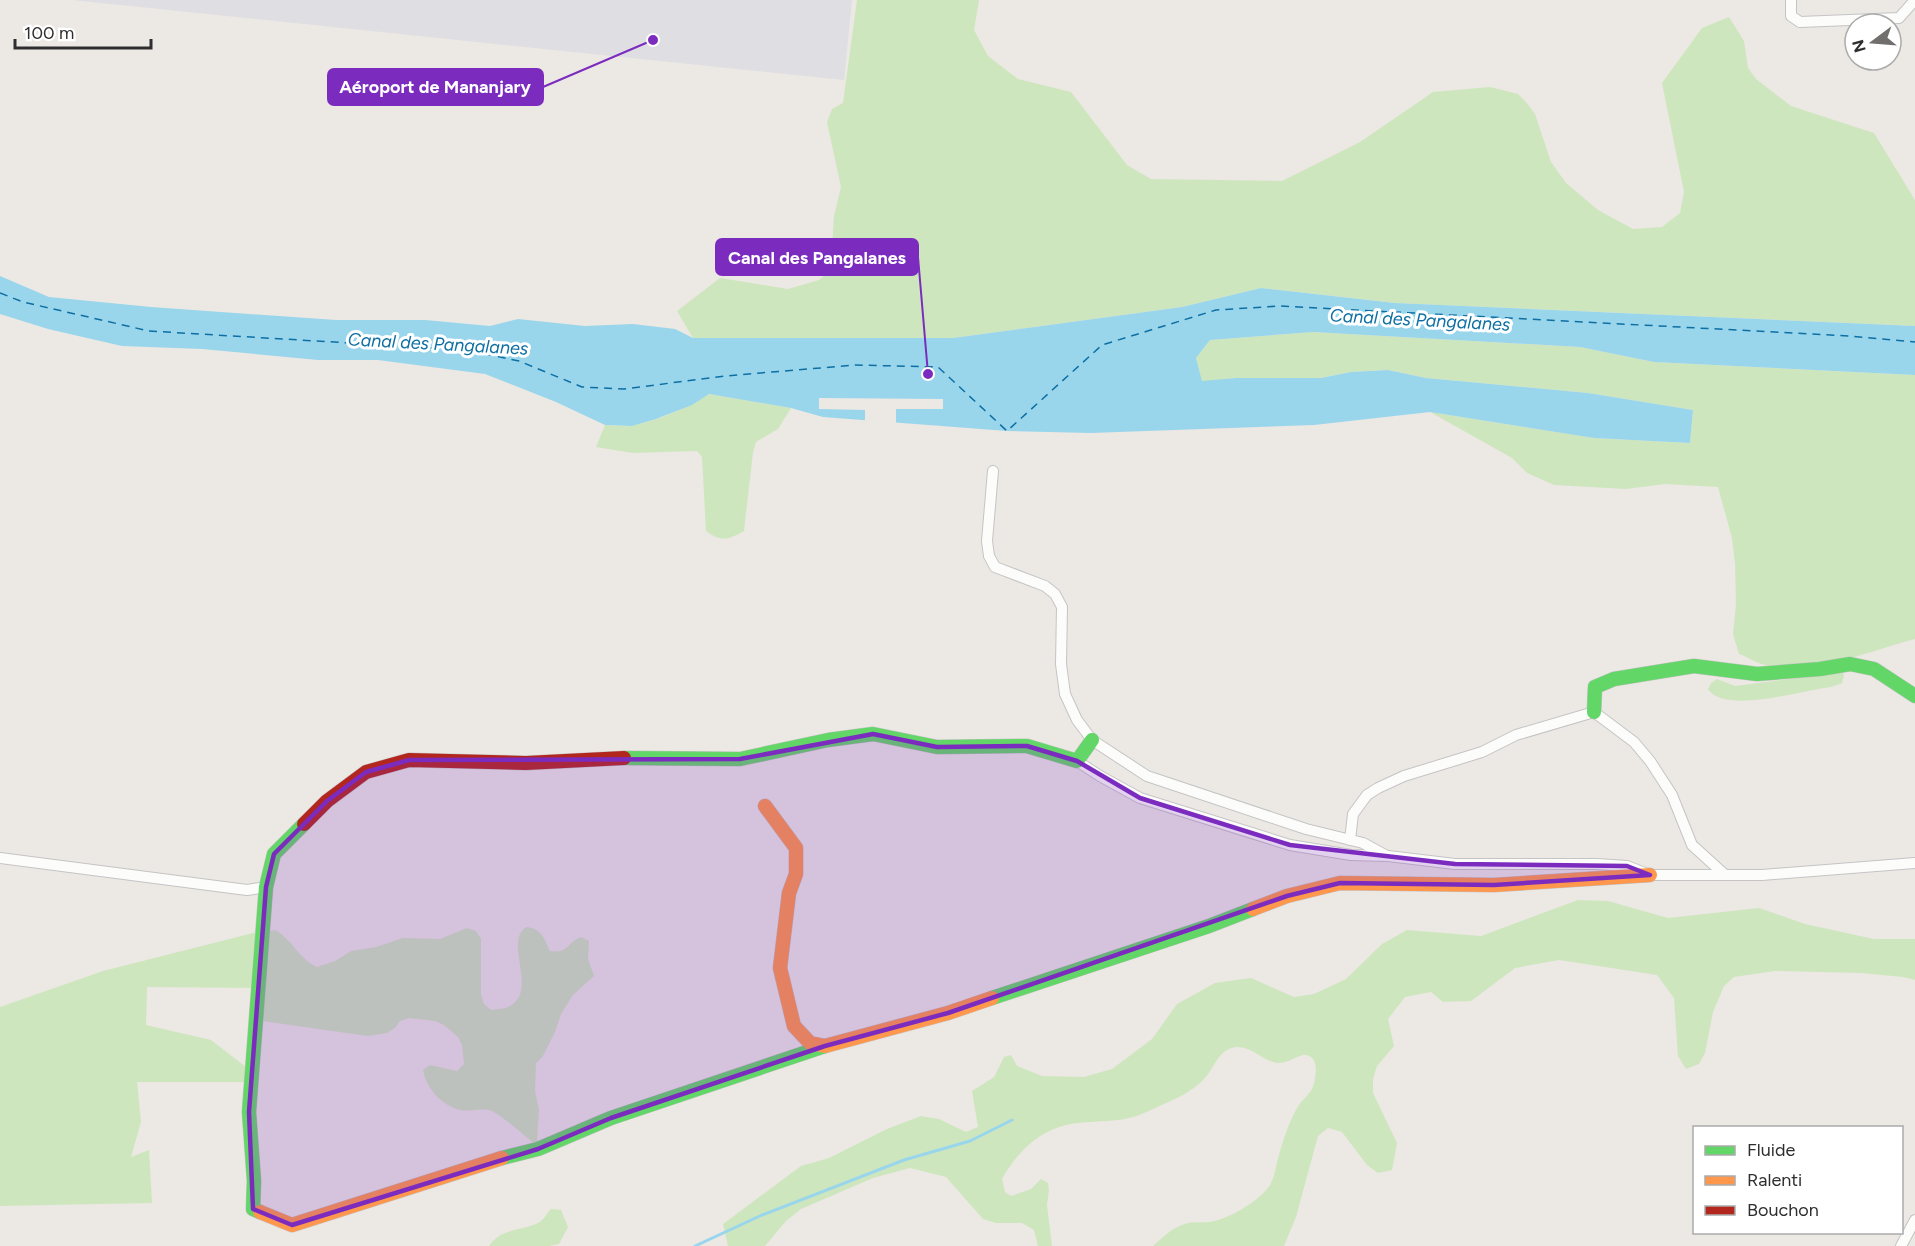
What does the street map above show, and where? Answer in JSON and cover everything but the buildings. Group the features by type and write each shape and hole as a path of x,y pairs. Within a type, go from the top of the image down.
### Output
{"street":[{"path":"1791,0 1791,16 1800,22 1899,18 1915,0"},
{"path":"993,471 987,541 989,556 995,567 1045,586 1055,594 1062,607 1061,664 1065,694 1077,720 1092,740 1147,776 1306,829 1363,843 1388,856"},
{"path":"1594,712 1595,687 1614,679 1694,666 1757,674 1850,664 1874,669 1915,696"},
{"path":"1350,840 1353,813 1367,795 1378,788 1404,776 1482,752 1516,735 1594,712"},
{"path":"1594,712 1634,742 1650,761 1671,795 1692,845 1724,874"},
{"path":"1650,874 1627,866 1455,864 1388,856 1352,855 1290,845 1140,798 1077,761 1027,746 937,747 873,734 828,740 740,759 606,758 526,763 409,760 366,772 327,801 274,854 266,887 249,1112 254,1181 253,1209 292,1226 507,1156 538,1149 611,1118 825,1046 948,1013 1209,926 1287,896 1340,883 1494,885 1650,874 1762,875 1915,863"},
{"path":"1077,761 1092,740"},
{"path":"765,806 796,848 796,874 789,893 780,968 794,1026 810,1043 825,1046"},
{"path":"0,858 247,890 266,887"},
{"path":"1901,1246 1915,1220"}],"highlighted area":[{"path":"873,734 937,747 1027,746 1077,761 1140,798 1290,845 1455,864 1627,866 1650,875 1494,885 1340,883 1287,896 948,1013 825,1046 611,1118 538,1149 292,1225 253,1209 249,1112 266,887 274,854 327,801 366,772 409,760 740,759"}],"shaded area":[{"path":"72,0 852,0 844,80"}],"green space":[{"path":"857,0 979,0 974,30 988,56 1018,79 1071,92 1127,165 1151,179 1282,181 1360,142 1433,92 1490,87 1518,94 1535,114 1551,162 1566,183 1598,210 1633,229 1662,227 1680,213 1684,192 1662,83 1702,28 1729,17 1744,41 1748,68 1756,79 1791,106 1874,133 1915,200 1915,326 1395,303 1261,288 1182,307 953,338 693,338 677,311 720,278 788,289 819,280 825,275 831,262 834,216 841,187 827,122 832,109 843,103"},
{"path":"1313,332 1580,347 1654,362 1915,375 1915,639 1840,661 1801,668 1782,668 1758,663 1739,654 1733,634 1736,604 1735,563 1732,538 1718,487 1665,484 1626,489 1554,485 1527,473 1512,458 1430,412 1594,438 1690,443 1693,410 1588,393 1426,378 1388,370 1351,372 1321,378 1236,378 1202,382 1196,358 1210,340"},
{"path":"709,394 791,408 778,429 756,442 744,531 725,538 716,537 706,531 702,457 697,451 633,453 596,447 605,425 631,426 653,420 682,409"},
{"path":"1843,672 1842,683 1831,687 1765,699 1730,700 1717,697 1708,689 1717,679 1735,686"},
{"path":"1578,900 1608,901 1668,918 1759,908 1805,924 1874,939 1915,939 1915,980 1861,973 1775,971 1734,977 1724,986 1713,1012 1705,1053 1699,1064 1686,1069 1678,1056 1674,998 1657,975 1559,960 1515,968 1471,1001 1443,1002 1431,992 1405,997 1388,1019 1394,1046 1377,1066 1373,1079 1373,1093 1397,1143 1392,1170 1378,1173 1367,1165 1342,1132 1328,1128 1318,1136 1296,1217 1284,1246 1153,1246 1178,1227 1188,1223 1209,1222 1225,1218 1259,1197 1273,1178 1291,1119 1313,1087 1315,1062 1307,1055 1279,1063 1267,1060 1251,1050 1233,1047 1223,1053 1200,1083 1175,1099 1129,1118 1074,1123 1055,1128 1028,1145 1002,1179 1005,1192 1011,1196 1031,1189 1041,1179 1048,1183 1047,1205 1052,1246 1038,1246 1034,1230 1022,1223 996,1223 983,1219 946,1177 910,1168 873,1178 801,1209 786,1221 765,1246 728,1246 723,1224 801,1166 829,1158 887,1129 921,1116 939,1119 966,1132 978,1127 972,1091 994,1077 1004,1057 1011,1055 1017,1066 1042,1076 1084,1077 1112,1069 1152,1039 1177,1004 1215,983 1251,978 1294,997 1314,994 1346,979 1382,944 1407,930 1481,936"},
{"path":"526,927 539,932 550,951 561,951 581,937 589,941 588,959 594,976 573,995 561,1014 543,1056 536,1063 535,1091 539,1110 535,1144 493,1112 453,1108 431,1090 423,1070 430,1065 457,1071 464,1064 462,1045 458,1037 444,1025 435,1021 409,1018 400,1021 387,1033 368,1036 262,1021 270,931 275,930 281,934 305,959 317,967 335,961 351,951 376,947 403,938 440,939 467,928 476,931 481,939 481,995 484,1004 491,1010 510,1006 521,992 518,942 520,933"},
{"path":"257,932 255,988 147,987 146,1025 211,1040 246,1067 246,1082 137,1082 141,1122 131,1157 149,1150 152,1203 0,1206 0,1007 103,971"},
{"path":"551,1209 561,1210 568,1227 559,1244 489,1246 505,1233 540,1222"}],"water":[{"path":"0,276 49,297 151,307 336,320 425,320 490,326 518,319 585,326 633,324 675,329 693,338 953,338 1182,307 1261,288 1395,303 1915,326 1915,375 1654,362 1580,347 1313,332 1210,340 1196,358 1202,381 1236,378 1321,378 1351,372 1388,370 1426,378 1588,393 1693,410 1690,443 1594,438 1430,412 1314,425 1091,433 1007,431 823,417 791,408 709,394 692,405 656,419 632,426 605,425 556,402 485,374 378,360 318,360 202,349 122,346 48,329 0,314"}],"pier":[{"path":"819,398 943,399 943,409 896,409 896,425 943,426 943,429 865,423 865,410 819,409"}],"waterway":[{"path":"695,1246 762,1215 904,1160 970,1141 1012,1120"}],"ferry route":[{"path":"0,293 23,302 149,331 467,350 519,361 582,387 624,389 725,376 855,365 938,367 1007,431 1102,345 1216,310 1280,306 1850,336 1915,342"}],"traffic: fast":[{"path":"1594,712 1595,687 1614,679 1694,666 1757,674 1850,664 1874,669 1915,696"},
{"path":"624,758 740,759 828,740 873,734 937,747 1027,746 1077,761 1092,740"},
{"path":"260,1212 253,1209 254,1181 249,1112 266,887 274,854 304,824"},
{"path":"992,998 1209,926 1253,909"},
{"path":"502,1158 538,1149 611,1118 825,1046"}],"traffic: slow":[{"path":"765,806 796,848 796,874 789,893 780,968 794,1026 810,1043 825,1046 948,1013 992,998"},
{"path":"1253,909 1287,896 1340,883 1494,885 1650,875"},
{"path":"260,1212 292,1225 502,1158"}],"traffic: jam":[{"path":"304,824 327,801 366,772 409,760 526,763 624,758"}],"place":[{"name":"Aéroport de Mananjary","path":"653,40"},
{"name":"Canal des Pangalanes","path":"928,374"}]}
